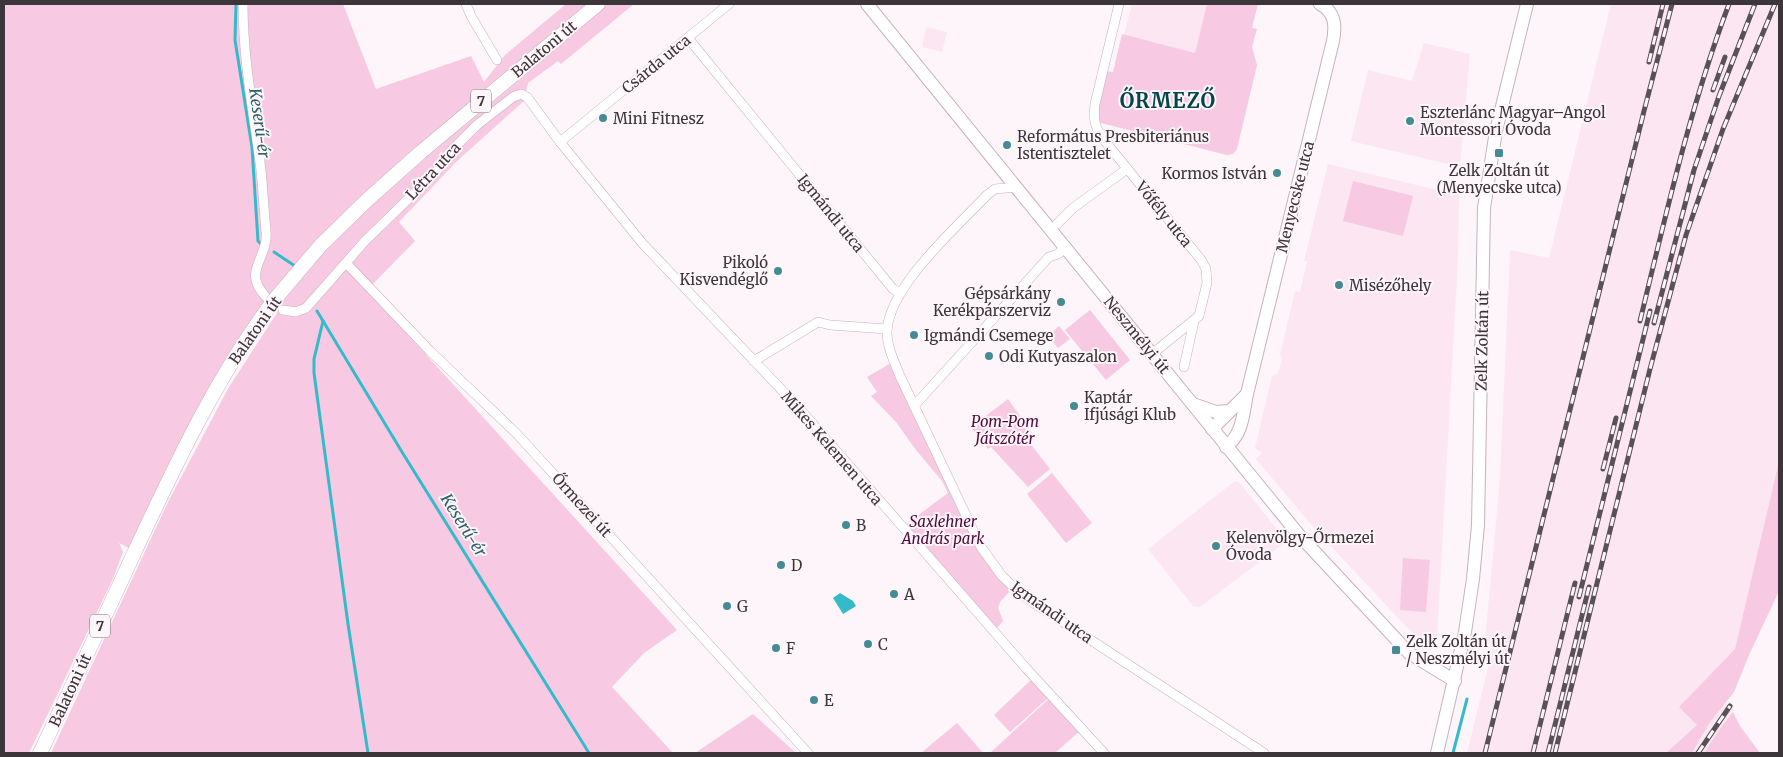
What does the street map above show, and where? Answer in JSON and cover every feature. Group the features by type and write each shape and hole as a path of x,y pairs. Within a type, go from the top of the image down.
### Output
{"main road":[{"name":"Balatoni út","path":"40,753 195,428 236,356 264,314 338,227 386,182 598,4"}],"street":[{"path":"244,4 243,36 261,172 267,238 256,269 255,280 258,288 266,297"},
{"path":"466,4 497,60"},
{"name":"Csárda utca","path":"560,142 729,4"},
{"name":"Neszmélyi út","path":"867,4 1299,535 1409,653 1455,681"},
{"name":"Vőfély utca","path":"1119,4 1095,104 1096,129 1202,261 1206,270 1206,292 1201,310 1194,320 1152,354"},
{"name":"Menyecske utca","path":"1226,446 1232,442 1240,431 1247,394 1333,41 1335,30 1333,16 1329,10 1320,4"},
{"name":"Zelk Zoltán út","path":"1455,681 1473,579 1478,525 1484,208 1496,131 1527,4"},
{"name":"Igmándi utca","path":"688,38 887,282 900,293 887,329 889,347 914,406 981,547 1002,576 1034,603 1264,753"},
{"name":"Létra utca","path":"284,310 296,312 306,308 347,264 365,241 436,172 448,154 477,125 513,97 521,94 527,97 560,142"},
{"path":"458,121 467,135"},
{"name":"Mikes Kelemen utca","path":"560,142 643,244 798,407 1019,660 1104,753"},
{"path":"994,190 1002,169"},
{"path":"1057,224 1073,208 1127,169"},
{"path":"900,293 914,273 987,195 994,190 1016,187"},
{"path":"914,406 1049,257 1058,254 1065,248"},
{"name":"Őrmezei út","path":"347,264 430,351 516,433 808,753"},
{"path":"1184,367 1194,320"},
{"path":"754,361 818,322 830,325 887,329"},
{"path":"1212,429 1247,394"},
{"path":"1191,403 1216,412 1229,411"},
{"path":"1437,753 1455,681"}],"shaded area":[{"path":"1132,4 1207,4 1195,53 1124,35"},
{"path":"1611,4 1779,4 1779,461 1735,649 1679,707 1698,724 1666,753 1467,753 1494,643 1485,641 1500,478 1510,250 1549,258"},
{"path":"926,27 947,32 942,52 922,47"},
{"name":"Eszterlánc Magyar–Angol Montessori Óvoda","path":"1424,43 1470,54 1460,167 1351,141 1368,70 1412,81"},
{"path":"1328,164 1459,195 1458,258 1437,640 1427,649 1314,528 1256,459 1262,453 1255,448 1272,376 1278,373 1282,358 1280,355 1295,291 1300,292 1307,261 1304,261"},
{"name":"Kelenvölgy-Őrmezei Óvoda","path":"1235,481 1239,482 1284,538 1284,543 1200,607 1193,606 1148,549"},
{"path":"1726,703 1734,709 1733,712 1704,753 1692,753 1708,725"}],"green space":[{"path":"4,4 343,4 376,89 471,56 484,82 505,55 566,4 634,4 561,64 558,61 528,83 524,101 457,161 399,222 415,241 367,290 677,630 644,653 612,687 673,753 51,753 168,502 229,387 277,313 265,301 135,551 119,543 123,552 113,579 29,753 4,753"},
{"path":"1207,4 1258,4 1252,28 1257,29 1252,47 1257,65 1237,149 1233,154 1227,155 1098,121 1106,71 1113,72 1122,34 1195,53"},
{"path":"1353,181 1413,196 1403,236 1343,221"},
{"path":"1090,310 1130,360 1106,380 1065,330"},
{"path":"1059,326 1070,339 1058,348 1048,336"},
{"name":"Saxlehner András park","path":"891,363 978,545 1008,587 1009,592 1000,602 998,608 1003,621 996,629 905,525 948,493 942,481 896,422 871,396 877,392 867,377"},
{"name":"Pom-Pom Játszótér","path":"1008,399 1032,433 1026,438 1050,469 1028,487 991,447 988,449 971,427"},
{"path":"1779,461 1779,591 1734,692 1708,725 1692,753 1666,753 1697,725 1679,707 1735,649"},
{"path":"1052,473 1092,523 1066,543 1027,494"},
{"path":"1403,558 1430,560 1426,612 1400,610"},
{"path":"1031,680 1048,698 1010,732 994,715"},
{"path":"1052,696 1082,729 1055,753 990,753"},
{"path":"1733,712 1740,726 1760,753 1704,753 1719,730"},
{"path":"753,714 796,753 695,753"},
{"path":"957,723 983,753 921,753"}],"water":[{"path":"840,593 853,601 856,606 843,614 833,598"}],"waterway":[{"name":"Keserű-ér","path":"236,4 235,40 252,147 258,241 262,245"},
{"name":"Keserű-ér","path":"274,252 295,266"},
{"name":"Keserű-ér","path":"317,311 402,452 589,753"},
{"path":"323,321 314,359 314,373 348,624 368,753"},
{"path":"1453,753 1467,699"}],"railway":[{"path":"1649,62 1663,4"},
{"path":"1485,753 1672,4"},
{"path":"1640,321 1669,201 1691,121 1702,82 1729,4"},
{"path":"1654,323 1694,170 1719,96 1755,4"},
{"path":"1555,753 1650,369 1686,235 1723,129 1775,4"},
{"path":"1713,90 1725,57"},
{"path":"1579,597 1650,311"},
{"path":"1603,469 1616,418"},
{"path":"1533,753 1575,583"},
{"path":"1548,753 1589,587"},
{"path":"1698,753 1730,706"}],"place":[{"name":"Mini Fitnesz","path":"603,118"},
{"name":"Eszterlánc Magyar–Angol Montessori Óvoda","path":"1410,121"},
{"name":"Református Presbiteriánus Istentisztelet","path":"1007,145"},
{"name":"Zelk Zoltán út (Menyecske utca)","path":"1499,153"},
{"name":"Kormos István","path":"1277,173"},
{"name":"Pikoló Kisvendéglő","path":"778,271"},
{"name":"Misézőhely","path":"1339,285"},
{"name":"Gépsárkány Kerékpárszerviz","path":"1061,302"},
{"name":"Igmándi Csemege","path":"914,335"},
{"name":"Odi Kutyaszalon","path":"989,356"},
{"name":"Kaptár Ifjúsági Klub","path":"1074,406"},
{"name":"B","path":"846,525"},
{"name":"Kelenvölgy-Őrmezei Óvoda","path":"1216,546"},
{"name":"D","path":"781,565"},
{"name":"A","path":"894,594"},
{"name":"G","path":"727,606"},
{"name":"C","path":"868,644"},
{"name":"F","path":"776,648"},
{"name":"Zelk Zoltán út / Neszmélyi út","path":"1396,650"},
{"name":"E","path":"814,700"}],"district":[{"name":"ŐRMEZŐ","path":"1168,100"}]}
